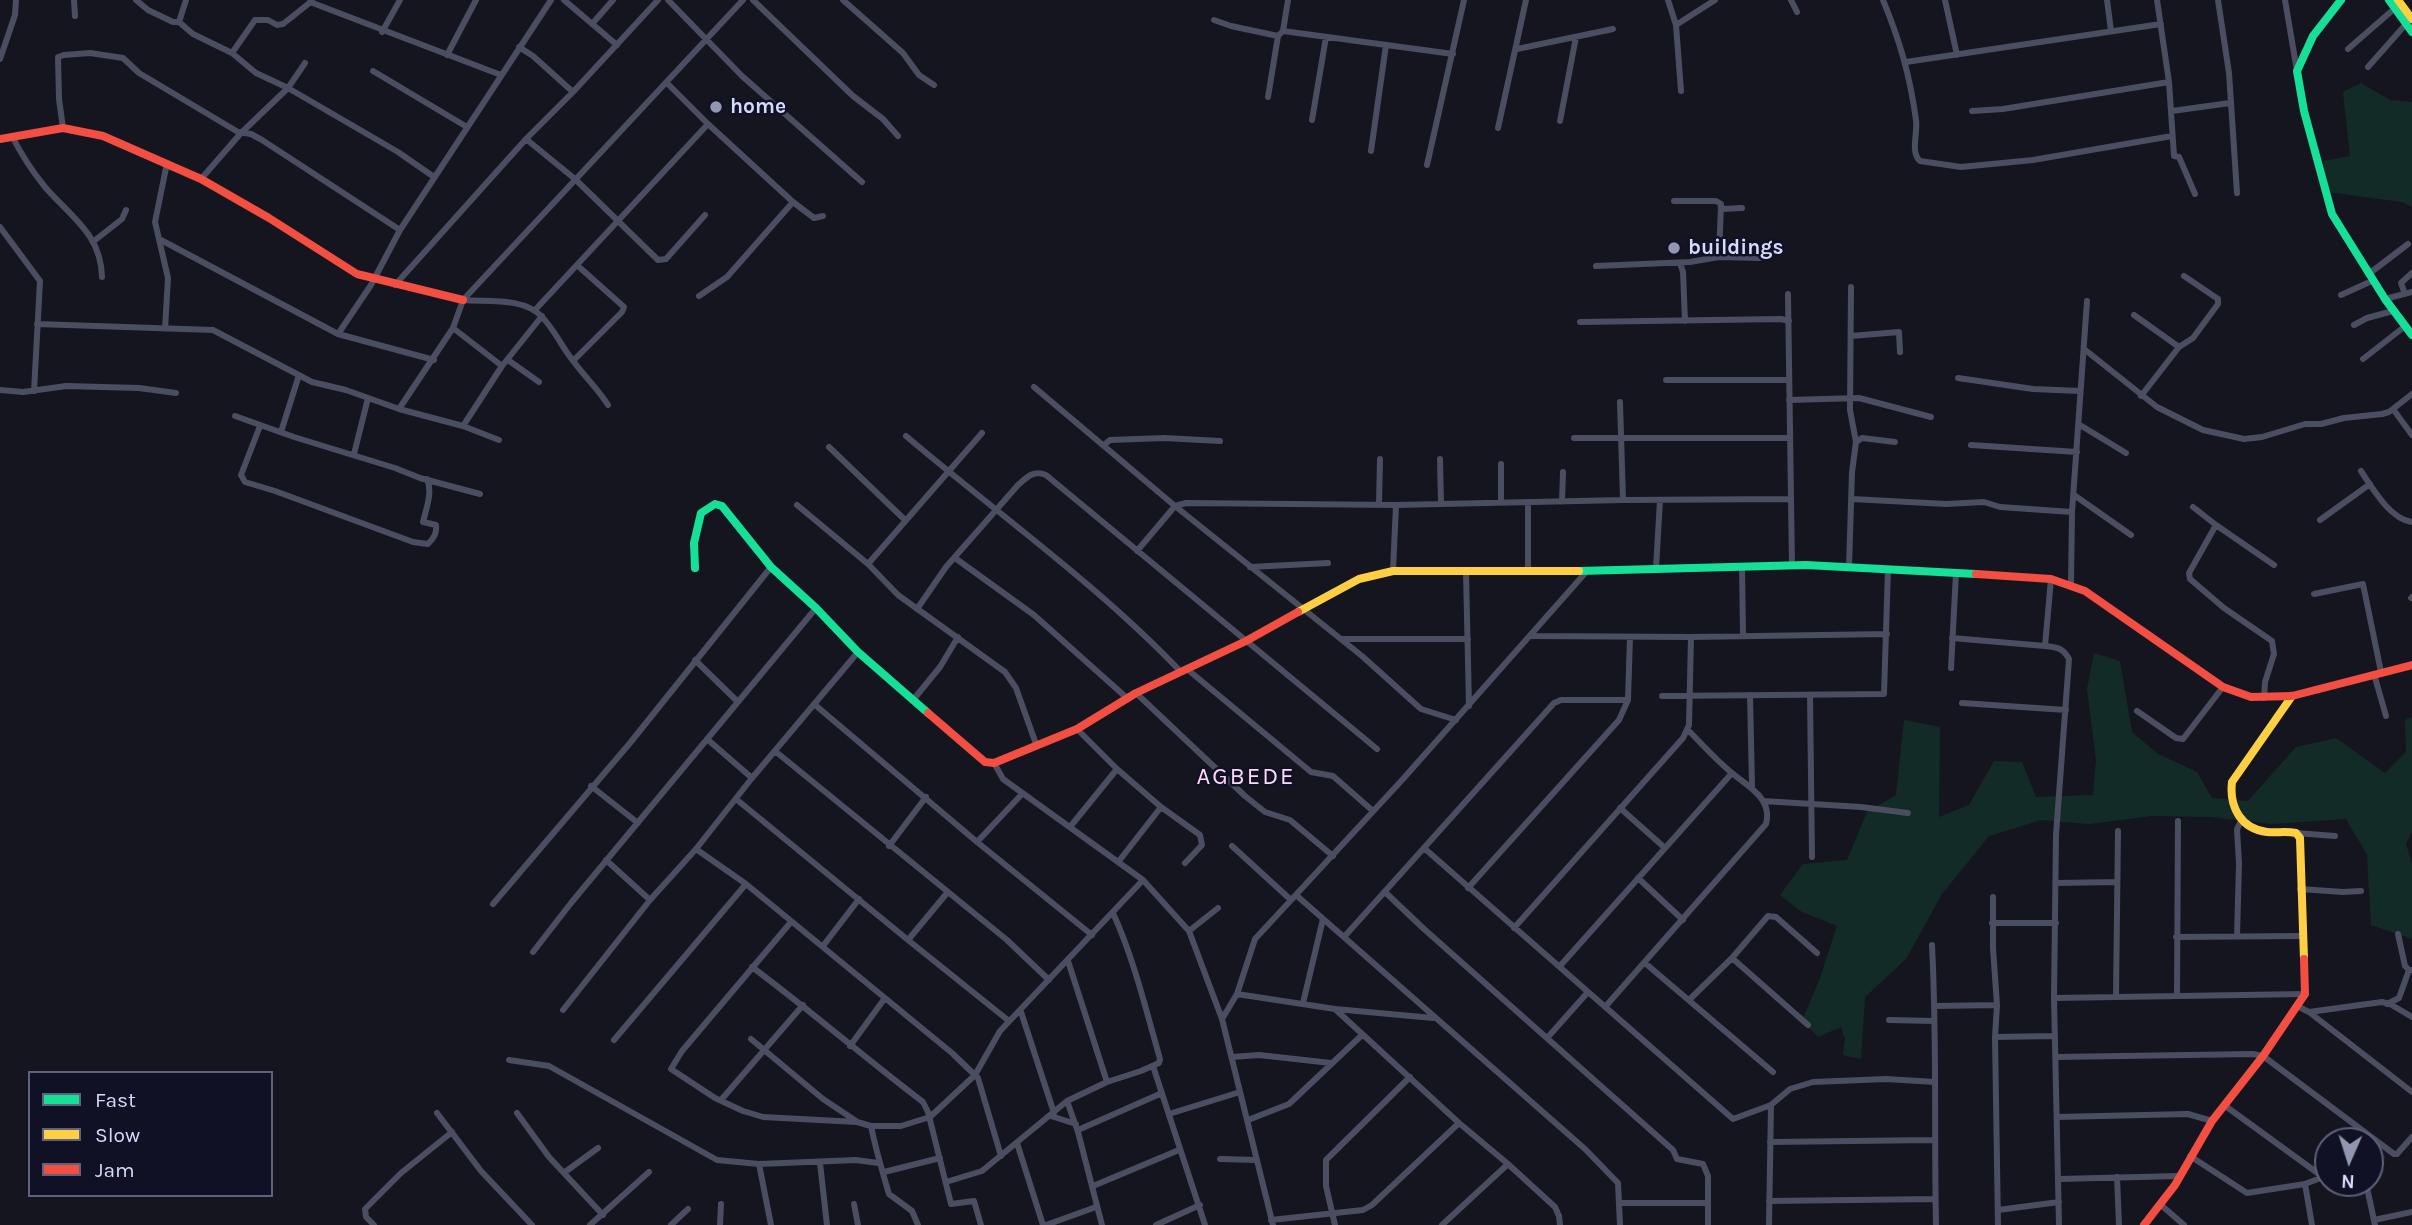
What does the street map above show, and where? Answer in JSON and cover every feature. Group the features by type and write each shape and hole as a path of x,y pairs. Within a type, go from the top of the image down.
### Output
{"street":[{"path":"0,59 15,15 16,0"},
{"path":"74,0 75,16"},
{"path":"136,0 148,10 173,22 179,22 193,34 232,53 256,73 288,88 398,152 434,177"},
{"path":"179,22 186,0"},
{"path":"383,32 400,0"},
{"path":"447,55 476,0"},
{"path":"338,334 400,230 551,0"},
{"path":"564,0 617,45"},
{"path":"592,24 613,0"},
{"path":"395,285 526,139 658,0"},
{"path":"668,0 783,114 862,182"},
{"path":"399,409 453,328 463,300 743,0"},
{"path":"753,0 853,96 884,119 898,136"},
{"path":"843,0 903,53 919,75 934,85"},
{"path":"1268,97 1288,0"},
{"path":"1427,165 1464,0"},
{"path":"1498,128 1526,0"},
{"path":"1668,0 1676,25 1681,91"},
{"path":"1676,25 1715,0"},
{"path":"1791,0 1797,12"},
{"path":"1883,0 1906,62 1917,122 1915,154 1920,161 1961,167 2033,160 2172,136"},
{"path":"1945,0 1957,55"},
{"path":"2107,0 2111,31"},
{"path":"2157,0 2169,82 2174,156 2179,157 2195,194"},
{"path":"2218,0 2229,73 2237,193"},
{"path":"2285,0 2297,71 2322,183 2335,221 2393,311 2409,331 2363,359"},
{"path":"2297,71 2313,36 2340,0"},
{"path":"2389,0 2408,8 2412,32"},
{"path":"232,53 255,20 268,20 280,25 311,1 383,32 500,75"},
{"path":"2396,4 2409,22"},
{"path":"2348,49 2396,4"},
{"path":"1214,20 1280,34 1326,37 1453,54"},
{"path":"2368,67 2409,22"},
{"path":"1906,62 2161,24"},
{"path":"1517,49 1613,29"},
{"path":"1312,120 1326,37"},
{"path":"1560,121 1576,37"},
{"path":"1371,151 1386,45"},
{"path":"519,47 573,92"},
{"path":"63,128 57,59 64,55 90,53 126,59 139,73 241,134 251,134 261,140 400,230"},
{"path":"201,179 241,134 288,88 305,63"},
{"path":"373,71 467,127"},
{"path":"1972,111 2003,109 2169,82"},
{"path":"667,83 793,202 814,218 823,216"},
{"path":"2172,111 2230,103"},
{"path":"535,310 708,124"},
{"path":"0,139 63,128 103,136 201,179 269,218 343,267 395,285 463,300 511,303 535,310 608,405"},
{"path":"12,136 46,188 94,240 102,261 102,277"},
{"path":"526,139 575,179 656,258 666,259 705,215"},
{"path":"165,329 167,278 155,222 167,163"},
{"path":"1674,201 1716,201 1721,204 1719,257"},
{"path":"699,296 727,277 793,202"},
{"path":"1722,209 1742,208"},
{"path":"94,240 122,219 126,210"},
{"path":"0,227 40,281 34,391"},
{"path":"161,240 338,334 434,359"},
{"path":"2340,295 2372,276 2408,244"},
{"path":"1596,266 1680,263 1719,257 1760,258"},
{"path":"1684,272 1689,262"},
{"path":"1680,263 1684,272 1685,321"},
{"path":"573,361 624,307 578,266"},
{"path":"2385,299 2408,293 2401,283 2412,272"},
{"path":"2141,396 2179,347 2193,338 2218,304 2218,299 2184,276"},
{"path":"1849,567 1856,442 1850,410 1851,287"},
{"path":"1788,294 1792,566"},
{"path":"2071,585 2072,512 2087,301"},
{"path":"2354,325 2367,318 2393,311"},
{"path":"2134,315 2179,347"},
{"path":"463,426 502,366 542,316"},
{"path":"1580,322 1789,321"},
{"path":"37,324 213,330 312,382 463,426 499,440"},
{"path":"453,328 502,366"},
{"path":"1851,336 1899,332 1900,352"},
{"path":"2084,349 2141,396 2189,424 2216,434 2244,439 2262,437 2305,424 2382,414 2412,394"},
{"path":"508,360 539,382"},
{"path":"281,432 299,375"},
{"path":"1958,378 2033,389 2080,391"},
{"path":"1667,380 1789,380"},
{"path":"0,390 34,391 66,386 139,388 176,393"},
{"path":"1034,387 1175,506 1341,639 1422,709 1456,720"},
{"path":"354,454 368,398"},
{"path":"1789,400 1859,398 1931,417"},
{"path":"1620,402 1623,499"},
{"path":"2393,409 2412,435"},
{"path":"236,416 260,426 480,494"},
{"path":"2080,425 2126,453"},
{"path":"260,426 242,475 245,482 413,542 428,544 434,538 436,525 423,522 430,488 427,479"},
{"path":"868,564 982,433"},
{"path":"906,436 1088,583 1184,671 1311,772 1333,776 1373,811"},
{"path":"1574,438 1790,438"},
{"path":"1856,442 1862,438 1895,442"},
{"path":"1104,445 1110,440 1220,441"},
{"path":"1970,445 2077,452"},
{"path":"829,447 905,520"},
{"path":"1379,504 1380,459"},
{"path":"1440,459 1441,504"},
{"path":"1501,464 1501,503"},
{"path":"2361,471 2393,512 2412,522"},
{"path":"917,608 955,558 1028,476 1039,472 1288,673 1377,749"},
{"path":"1562,502 1563,472"},
{"path":"2320,520 2370,484"},
{"path":"2074,495 2131,535"},
{"path":"1137,551 1175,506 1190,503 1396,505 1623,499 1790,499"},
{"path":"1852,499 1946,504 1984,502 2000,507 2072,512"},
{"path":"1656,568 1660,500"},
{"path":"1528,503 1528,572"},
{"path":"695,568 694,543 702,513 715,504 722,506 771,567 816,608 858,652 975,757 994,763 1077,729 1136,693 1246,641 1359,579 1393,571 1528,572 1792,566 1956,572 2051,579 2085,591 2223,687 2251,697 2292,696 2412,665"},
{"path":"797,505 868,564 898,595 958,637 1012,680 1036,744"},
{"path":"1393,571 1396,505"},
{"path":"2193,507 2274,565"},
{"path":"2216,525 2189,573 2190,579 2224,608 2272,641 2274,654 2265,682 2264,698"},
{"path":"955,558 1034,615 1128,699"},
{"path":"1250,567 1328,563"},
{"path":"1742,566 1743,635"},
{"path":"493,904 630,743 771,567"},
{"path":"1662,696 1884,694 1888,569"},
{"path":"1222,1019 1237,994 1255,939 1469,706 1587,571"},
{"path":"1466,572 1469,706"},
{"path":"1951,668 1956,572"},
{"path":"2045,646 2051,579"},
{"path":"2315,594 2363,584 2386,716"},
{"path":"533,952 816,608"},
{"path":"1531,636 1630,638 1886,634"},
{"path":"913,700 940,667 958,637"},
{"path":"1514,928 1688,730 1691,637"},
{"path":"1468,888 1622,715 1628,700 1630,638"},
{"path":"1952,638 2058,648 2065,652 2069,659 2057,814 2054,998 2059,1225"},
{"path":"1341,639 1468,639"},
{"path":"563,1010 650,900 696,849 858,652"},
{"path":"695,660 738,702"},
{"path":"2137,711 2176,738 2183,739 2223,687"},
{"path":"1136,693 1228,782 1265,811 1290,820 1333,856"},
{"path":"1750,695 1752,786"},
{"path":"1810,695 1812,857"},
{"path":"2292,696 2232,782 2233,802 2241,821 2253,830 2335,836"},
{"path":"1344,937 1554,703 1561,700 1628,700"},
{"path":"1962,703 2066,710"},
{"path":"814,704 1092,935"},
{"path":"1077,729 1117,769 1202,838 1202,845 1185,863"},
{"path":"1605,1007 1766,824 1768,817 1763,802 1752,786 1732,773 1688,730"},
{"path":"707,738 752,778"},
{"path":"775,751 1007,940 1049,980"},
{"path":"994,763 1003,779 1022,794 1143,880 1189,931 1222,1019 1272,1222 1363,1210 1372,1205 1459,1123"},
{"path":"1070,827 1117,769"},
{"path":"1560,966 1732,773"},
{"path":"592,786 638,823"},
{"path":"977,842 1022,794"},
{"path":"889,846 926,797"},
{"path":"736,799 1009,1021"},
{"path":"1763,802 1908,813"},
{"path":"1119,861 1161,807"},
{"path":"1620,808 1665,848"},
{"path":"2177,996 2178,821"},
{"path":"2237,936 2237,829 2241,821"},
{"path":"2116,997 2118,831"},
{"path":"2144,1225 2161,1205 2212,1121 2263,1056 2305,994 2301,845 2296,833"},
{"path":"1232,846 1344,937 1585,1149 1618,1183 1620,1225"},
{"path":"1424,848 1733,1119 1772,1105 1790,1089 1813,1082 1886,1079 1935,1082"},
{"path":"696,849 746,884 823,946 975,1075 981,1083 1001,1156"},
{"path":"606,860 650,900"},
{"path":"1637,878 1683,920"},
{"path":"791,922 671,1068 721,1100 763,1117 901,1126 930,1117 975,1075 995,1039 1009,1021 1021,1012 1143,880"},
{"path":"2056,883 2118,883"},
{"path":"614,1040 746,884"},
{"path":"2301,889 2361,891"},
{"path":"1385,892 1674,1150 1677,1159 1703,1164 1707,1176 1708,1225"},
{"path":"908,940 947,893"},
{"path":"1993,897 1997,1005 1995,1037 1998,1225"},
{"path":"823,946 859,899"},
{"path":"1189,931 1218,908"},
{"path":"946,1181 982,1171 1067,1101 1107,1082 1153,1066 1160,1059 1124,938 1113,913"},
{"path":"1689,1000 1732,958 1765,917 1771,915 1776,918 1817,953"},
{"path":"1303,1003 1323,919"},
{"path":"1992,923 2056,923"},
{"path":"2387,1004 2399,998 2411,970 2405,966 2398,934"},
{"path":"2176,937 2302,936"},
{"path":"1932,946 1935,1006 1933,1140 1936,1225"},
{"path":"1732,958 1808,1025"},
{"path":"1068,961 1107,1082"},
{"path":"1645,963 1773,1072"},
{"path":"752,967 923,1102 930,1117 951,1204 974,1201 981,1225"},
{"path":"1548,1037 1588,992"},
{"path":"1237,994 1335,1009 1434,1018"},
{"path":"2054,998 2305,994"},
{"path":"850,1046 885,998"},
{"path":"2309,1012 2371,1003 2387,1004 2412,1017"},
{"path":"721,1100 803,1005"},
{"path":"1935,1006 1997,1005"},
{"path":"2297,1006 2309,1012 2412,1092"},
{"path":"1335,1009 1555,1207 1560,1225"},
{"path":"1021,1012 1053,1114 1077,1127"},
{"path":"1889,1020 1934,1021"},
{"path":"1248,1120 1289,1104 1362,1035"},
{"path":"1995,1037 2055,1036"},
{"path":"751,1040 823,1099 857,1122"},
{"path":"1232,1057 1259,1055 1331,1063"},
{"path":"2056,1057 2263,1056 2394,1154 2412,1137"},
{"path":"509,1060 549,1066 717,1160 759,1164 856,1160 878,1163"},
{"path":"1153,1066 1205,1225"},
{"path":"1335,1225 1326,1186 1326,1160 1410,1077"},
{"path":"1169,1114 1241,1092"},
{"path":"1077,1127 1162,1093"},
{"path":"1067,1101 1077,1127 1102,1225"},
{"path":"1769,1225 1772,1105"},
{"path":"2224,1105 2314,1169"},
{"path":"437,1113 481,1171 532,1225"},
{"path":"517,1114 550,1157 603,1214"},
{"path":"2057,1117 2188,1114 2212,1121"},
{"path":"871,1126 878,1163 884,1172 889,1194 912,1211 918,1225"},
{"path":"374,1225 366,1217 365,1209 401,1173 452,1132"},
{"path":"1770,1142 1933,1140"},
{"path":"1017,1143 1045,1225 1096,1207"},
{"path":"565,1172 598,1148"},
{"path":"1093,1186 1179,1150"},
{"path":"2190,1156 2247,1193 2314,1181"},
{"path":"884,1172 940,1158"},
{"path":"1220,1159 1257,1160"},
{"path":"820,1163 827,1225"},
{"path":"759,1164 771,1225"},
{"path":"1442,1225 1508,1164"},
{"path":"590,1225 649,1172"},
{"path":"2117,1177 2119,1225"},
{"path":"2059,1179 2179,1177"},
{"path":"2305,1184 2312,1225"},
{"path":"2370,1197 2374,1222 2412,1212"},
{"path":"1769,1201 1935,1199"},
{"path":"1998,1210 2059,1202"},
{"path":"1620,1203 1708,1203"},
{"path":"720,1225 721,1204"},
{"path":"854,1204 858,1225"},
{"path":"1156,1225 1200,1205"},
{"path":"2161,1205 2183,1225"},
{"path":"671,1225 688,1209"}],"green space":[{"path":"2361,83 2390,100 2412,102 2412,207 2402,202 2328,192 2323,161 2350,156 2343,92"},
{"path":"2094,653 2120,661 2132,732 2158,754 2197,772 2212,798 2248,801 2296,747 2336,738 2385,773 2406,752 2405,720 2412,717 2412,832 2406,844 2412,864 2412,939 2371,925 2367,855 2346,819 2272,824 2211,817 2152,816 2089,824 2041,820 1989,836 1942,894 1906,959 1865,997 1861,1059 1843,1055 1845,1039 1841,1027 1818,1037 1802,1021 1837,926 1802,912 1780,895 1803,864 1847,860 1867,812 1896,795 1904,720 1940,727 1939,817 1969,805 1994,761 2022,762 2036,797 2093,795 2096,760 2087,689"}],"traffic: fast":[{"path":"2341,0 2313,36 2297,71 2304,111 2332,214 2385,299 2412,335"},
{"path":"2389,0 2412,32"},
{"path":"695,568 694,543 701,513 715,504 722,506 771,567 816,608 858,652 928,713"},
{"path":"1579,571 1806,565 1976,574"}],"traffic: slow":[{"path":"2398,0 2412,19"},
{"path":"1298,612 1359,579 1393,571 1579,571"},
{"path":"2292,696 2232,782 2232,791 2235,808 2250,826 2267,832 2296,833 2300,838 2304,959"}],"traffic: jam":[{"path":"0,139 63,128 103,136 201,179 357,274 463,300"},
{"path":"1976,574 2051,579 2085,591 2223,687 2251,697 2292,696 2412,665"},
{"path":"928,713 985,762 994,763 1077,729 1136,693 1246,641 1298,612"},
{"path":"2144,1225 2175,1185 2212,1121 2263,1056 2305,994 2304,959"}],"place":[{"name":"home","path":"716,107"},
{"name":"buildings","path":"1674,248"}],"district":[{"name":"AGBEDE","path":"1246,777"}]}
